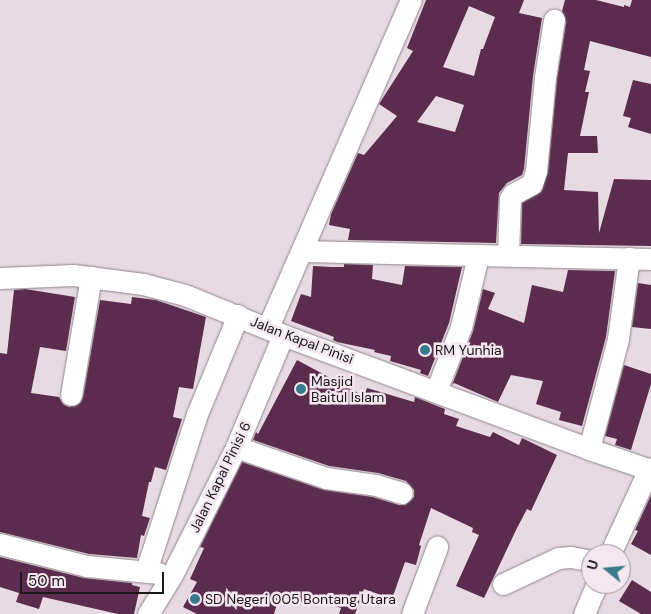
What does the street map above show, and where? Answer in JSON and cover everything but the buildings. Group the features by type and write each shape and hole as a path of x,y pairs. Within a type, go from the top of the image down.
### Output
{"street":[{"name":"Jalan Kapal Pinisi 6","path":"148,614 172,574 236,447 302,251 411,0"},
{"path":"508,256 510,199 513,194 532,184 536,171 545,77 554,20"},
{"path":"302,251 651,259"},
{"path":"436,391 461,327 478,256"},
{"path":"589,449 618,339 628,258"},
{"name":"Jalan Kapal Pinisi","path":"0,278 73,275 143,284 185,296 589,449 650,470"},
{"path":"71,396 91,277"},
{"path":"146,571 197,414 238,315"},
{"path":"236,447 326,478 376,485 402,493"},
{"path":"615,544 650,470"},
{"path":"0,544 87,566 172,574"},
{"path":"412,614 437,547"},
{"path":"503,584 558,558 571,557 581,560"},
{"path":"584,614 593,594"}],"place":[{"name":"RM Yunhia","path":"425,350"},
{"name":"Masjid Baitul Islam","path":"301,389"},
{"name":"SD Negeri 005 Bontang Utara","path":"195,599"}]}
